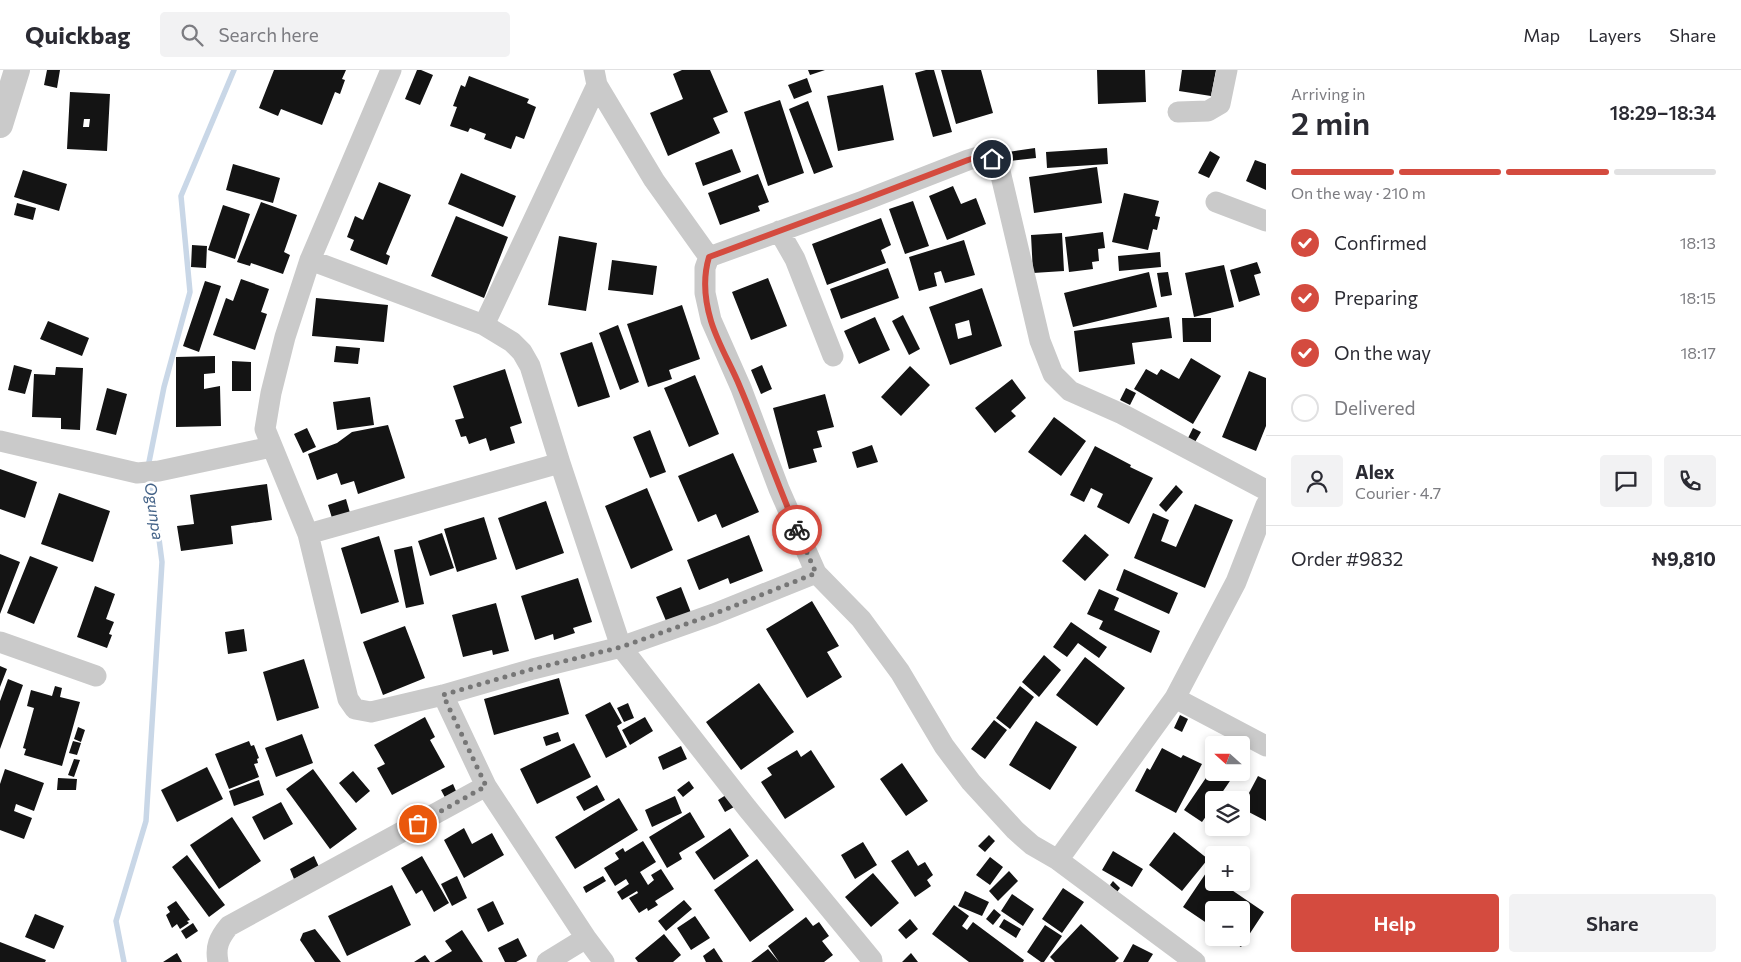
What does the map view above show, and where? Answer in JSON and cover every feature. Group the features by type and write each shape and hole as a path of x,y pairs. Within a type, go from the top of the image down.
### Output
{"street":[{"path":"0,124 17,70"},
{"path":"391,70 310,260 285,337 270,393 266,429 271,447 308,534 348,700 355,709 371,712 443,695 533,669 621,647 714,614 816,573"},
{"path":"1178,112 1208,111 1220,104 1227,70"},
{"path":"484,325 595,77"},
{"path":"595,77 654,180 709,257"},
{"path":"709,257 968,160 978,157 992,159 999,167 1040,341 1053,374 1070,391 1122,414 1266,490"},
{"path":"1216,202 1266,221"},
{"path":"779,231 795,259 833,356"},
{"path":"709,257 706,268 705,293 711,320 741,388 779,489 816,573 861,619 900,672 944,746 971,782 1015,830 1032,845 1058,860 1195,962"},
{"path":"310,260 484,325 512,342 522,352 530,366 621,647 747,808 872,962"},
{"path":"0,441 137,473 159,471 271,447"},
{"path":"308,534 560,463"},
{"path":"1058,860 1176,698 1236,582 1266,505"},
{"path":"0,642 96,676"},
{"path":"443,695 486,786 586,938 604,962"},
{"path":"1176,698 1266,746"},
{"path":"218,962 217,946 228,926 486,786"},
{"path":"547,962 586,938"}],"building":[{"path":"47,70 60,70 57,88 44,85"},
{"path":"274,70 346,70 342,79 345,80 340,94 335,92 322,125 281,109 278,116 259,108"},
{"path":"417,70 433,75 420,105 405,99"},
{"path":"682,70 710,70 728,112 713,118 720,133 668,156 650,113 683,99 673,74"},
{"path":"808,70 825,70 810,75"},
{"path":"934,70 952,132 933,137 915,73"},
{"path":"941,70 981,70 993,113 956,124"},
{"path":"1097,70 1145,70 1146,102 1098,104"},
{"path":"1182,70 1216,70 1211,96 1179,91"},
{"path":"469,76 529,99 527,103 536,107 524,139 516,136 511,149 484,139 486,134 470,128 468,132 450,126 457,107 453,106 461,85 465,87"},
{"path":"807,78 812,92 794,99 788,85"},
{"path":"883,85 894,140 838,151 827,96"},
{"path":"70,92 110,94 107,151 67,149","holes":["84,119 90,119 89,127 83,127"]},
{"path":"780,100 804,173 768,186 744,112"},
{"path":"808,101 833,167 814,174 789,109"},
{"path":"1035,148 1036,158 1010,161 1008,152"},
{"path":"1107,148 1108,164 1047,168 1046,152"},
{"path":"732,149 741,172 703,186 695,163"},
{"path":"1210,151 1220,157 1209,178 1198,173"},
{"path":"1255,160 1266,164 1266,190 1246,181"},
{"path":"233,164 280,178 273,203 226,190"},
{"path":"1097,167 1102,203 1034,213 1029,177"},
{"path":"23,170 67,184 59,211 14,197"},
{"path":"461,173 516,196 503,227 448,204"},
{"path":"758,174 769,202 758,206 760,211 720,225 708,193"},
{"path":"379,182 411,195 386,254 390,256 387,265 350,250 354,240 347,237 355,216 363,220"},
{"path":"953,186 961,204 976,198 986,224 947,240 929,196"},
{"path":"1124,193 1159,201 1155,216 1160,217 1157,230 1153,229 1148,250 1112,242"},
{"path":"913,201 929,246 905,254 889,209"},
{"path":"261,202 297,215 284,252 290,255 283,274 251,263 250,266 237,262"},
{"path":"17,203 36,208 33,220 14,215"},
{"path":"223,205 250,214 235,259 208,250"},
{"path":"456,216 508,237 484,298 431,276"},
{"path":"881,218 891,245 881,250 886,263 827,285 812,244"},
{"path":"1103,232 1105,248 1098,249 1099,261 1092,262 1093,269 1069,272 1065,237"},
{"path":"1062,233 1064,271 1033,273 1031,235"},
{"path":"559,236 597,243 586,311 548,305"},
{"path":"964,240 975,275 945,283 941,271 934,273 937,286 919,291 909,257"},
{"path":"192,245 207,246 206,268 191,267"},
{"path":"1160,252 1161,267 1119,271 1118,256"},
{"path":"612,260 657,266 653,295 608,290"},
{"path":"1257,262 1261,273 1254,275 1260,295 1239,302 1230,270"},
{"path":"1224,265 1234,307 1194,317 1185,273"},
{"path":"888,268 899,298 841,319 830,289"},
{"path":"1149,272 1157,307 1073,327 1064,293"},
{"path":"1168,272 1172,295 1161,297 1157,273"},
{"path":"768,278 787,326 751,340 732,292"},
{"path":"241,279 269,289 261,312 267,314 255,350 213,335 226,298 233,301"},
{"path":"205,281 221,286 199,352 183,346"},
{"path":"982,288 1002,346 950,365 929,307","holes":["969,320 972,335 958,339 955,324"]},
{"path":"316,298 388,305 384,342 312,336"},
{"path":"682,305 700,359 669,370 672,379 648,387 627,324"},
{"path":"903,315 920,349 909,355 892,321"},
{"path":"875,317 890,350 859,364 844,331"},
{"path":"1169,317 1172,338 1132,343 1135,364 1079,372 1074,331"},
{"path":"1182,318 1211,318 1211,342 1183,342"},
{"path":"48,321 89,338 82,356 40,339"},
{"path":"618,325 639,382 620,390 599,333"},
{"path":"592,342 610,397 578,407 560,353"},
{"path":"336,346 360,348 358,364 334,362"},
{"path":"215,356 215,373 204,374 204,389 220,386 221,426 176,427 176,357"},
{"path":"1191,358 1221,376 1193,424 1134,389 1146,369 1157,375 1161,369 1179,379"},
{"path":"232,361 251,362 251,391 232,391"},
{"path":"14,365 32,370 25,394 8,390"},
{"path":"762,365 772,389 761,394 751,370"},
{"path":"910,366 930,385 901,416 881,397"},
{"path":"56,367 83,368 80,430 61,429 61,418 32,417 34,374 55,375"},
{"path":"505,369 522,423 510,427 515,443 490,451 486,438 469,444 466,436 461,437 455,420 464,418 453,386"},
{"path":"1249,371 1266,378 1266,426 1256,451 1222,437"},
{"path":"695,375 719,434 689,447 664,388"},
{"path":"1012,379 1026,398 1011,411 1016,416 995,433 975,408"},
{"path":"107,388 127,394 116,435 96,430"},
{"path":"1126,388 1136,393 1130,405 1120,400"},
{"path":"825,394 834,427 817,431 822,447 813,449 817,462 789,469 773,408"},
{"path":"370,397 374,425 337,430 333,402"},
{"path":"1054,417 1086,441 1061,476 1028,452"},
{"path":"388,425 405,478 358,494 354,481 341,485 337,473 317,480 308,454 337,443 352,432"},
{"path":"307,428 316,447 303,453 294,434"},
{"path":"1193,428 1201,432 1195,442 1188,438"},
{"path":"650,430 666,472 650,478 633,437"},
{"path":"872,445 878,462 857,468 852,452"},
{"path":"1095,446 1153,478 1129,524 1097,507 1103,494 1091,488 1084,502 1070,495"},
{"path":"733,453 759,512 722,528 716,514 698,522 678,476"},
{"path":"0,469 37,482 25,518 0,509"},
{"path":"267,484 272,520 231,526 233,544 181,551 177,526 194,524 190,495"},
{"path":"1176,485 1183,492 1166,512 1159,505"},
{"path":"647,488 673,550 631,569 605,506"},
{"path":"59,493 110,511 93,562 41,544"},
{"path":"346,499 350,513 332,518 328,505"},
{"path":"546,501 564,553 516,570 498,518"},
{"path":"1195,504 1233,520 1205,588 1134,558 1153,513 1169,520 1161,541 1176,547"},
{"path":"484,517 497,559 457,572 444,529"},
{"path":"442,533 454,568 430,576 418,541"},
{"path":"1085,534 1109,555 1085,581 1062,561"},
{"path":"749,535 763,571 730,584 728,578 699,590 687,560"},
{"path":"379,536 399,602 361,614 341,548"},
{"path":"412,546 424,604 406,608 394,550"},
{"path":"0,554 20,562 0,614"},
{"path":"30,556 58,567 34,624 7,613"},
{"path":"1124,569 1178,593 1169,614 1116,590"},
{"path":"578,578 592,622 573,628 575,633 554,640 553,634 535,640 521,596"},
{"path":"95,586 115,594 106,619 114,622 109,634 112,635 107,648 77,637"},
{"path":"681,587 693,618 669,628 656,597"},
{"path":"1099,589 1119,598 1114,610 1160,631 1151,653 1099,629 1103,621 1087,614"},
{"path":"812,601 839,646 827,652 842,677 807,698 766,629"},
{"path":"496,603 509,651 493,655 492,650 463,657 452,615"},
{"path":"1071,622 1107,647 1099,658 1078,643 1067,657 1053,647"},
{"path":"405,626 425,678 383,695 363,642"},
{"path":"244,629 247,651 228,654 225,632"},
{"path":"1044,655 1061,670 1039,697 1022,682"},
{"path":"1085,657 1125,688 1097,726 1056,695"},
{"path":"304,659 319,708 277,721 263,672"},
{"path":"0,666 7,669 0,687"},
{"path":"559,678 569,714 494,735 484,699"},
{"path":"8,679 23,685 0,749 0,701"},
{"path":"759,683 794,732 741,770 706,722"},
{"path":"55,686 62,688 60,697 80,702 62,766 24,755 26,749 23,748 34,708 27,706 31,690 52,696"},
{"path":"1020,686 1034,697 1010,729 996,718"},
{"path":"610,702 622,723 617,726 627,747 606,758 585,715"},
{"path":"628,703 634,718 624,722 617,708"},
{"path":"1180,715 1188,719 1182,732 1174,728"},
{"path":"425,717 435,737 430,740 445,767 392,795 377,768 385,764 374,745"},
{"path":"645,717 653,731 630,745 622,730"},
{"path":"994,720 1007,730 985,759 971,749"},
{"path":"1036,721 1077,747 1050,790 1009,765"},
{"path":"78,727 85,730 81,742 74,739"},
{"path":"558,732 561,741 546,746 543,737"},
{"path":"302,734 313,763 276,777 265,748"},
{"path":"73,741 81,743 77,755 69,753"},
{"path":"249,741 251,746 254,745 259,758 257,759 258,763 254,764 259,777 229,789 215,754"},
{"path":"574,743 591,777 537,804 520,769"},
{"path":"681,746 687,759 663,770 658,757"},
{"path":"1162,748 1181,758 1183,755 1202,764 1176,813 1135,791 1147,768 1150,770"},
{"path":"797,750 801,757 811,750 835,787 785,819 761,782 772,775 767,768"},
{"path":"74,759 80,760 74,777 68,775"},
{"path":"902,763 928,801 906,816 880,779"},
{"path":"207,767 223,799 177,822 161,790"},
{"path":"5,769 44,783 34,811 16,804 14,811 32,818 24,839 0,830 0,784"},
{"path":"313,769 357,829 330,849 286,789"},
{"path":"353,771 370,791 356,803 339,783"},
{"path":"1258,776 1266,780 1266,821 1250,813 1250,791"},
{"path":"58,778 77,779 76,790 57,790"},
{"path":"1205,779 1205,781 1230,781 1223,791 1205,791 1205,818 1202,822 1184,810"},
{"path":"259,780 264,795 234,806 229,791"},
{"path":"689,781 694,788 683,797 677,790"},
{"path":"453,784 459,798 448,803 441,790"},
{"path":"597,785 605,800 584,811 576,797"},
{"path":"726,795 734,807 725,812 718,800"},
{"path":"675,796 682,813 652,827 645,810"},
{"path":"619,798 638,830 575,869 555,837"},
{"path":"281,802 293,824 264,840 252,817"},
{"path":"690,812 705,837 679,853 682,859 667,868 649,837"},
{"path":"232,817 261,861 219,889 190,845"},
{"path":"464,828 472,844 492,833 504,855 464,878 444,840"},
{"path":"730,828 749,856 714,880 695,852"},
{"path":"1174,832 1205,857 1205,863 1182,891 1149,865"},
{"path":"989,835 995,841 985,852 978,846"},
{"path":"643,841 656,862 640,872 648,885 654,880 651,875 661,869 674,889 655,901 658,905 648,911 647,908 639,913 629,898 638,893 637,891 622,900 617,892 629,884 626,879 615,886 604,868 619,859 615,853 623,848 625,852"},
{"path":"863,842 877,865 855,879 841,855"},
{"path":"908,850 918,866 925,862 933,875 927,880 931,886 915,897 891,861"},
{"path":"1113,851 1143,869 1132,887 1102,870"},
{"path":"187,855 225,905 209,917 172,867"},
{"path":"314,856 319,867 294,879 290,869"},
{"path":"422,856 449,903 434,912 422,890 416,894 401,868"},
{"path":"990,857 1003,867 990,885 976,875"},
{"path":"757,859 794,910 750,942 714,890"},
{"path":"1009,871 1018,881 998,901 989,891"},
{"path":"873,873 899,903 871,927 845,897"},
{"path":"1205,874 1205,891 1233,891 1248,901 1205,901 1205,922 1183,907"},
{"path":"457,876 467,898 452,906 441,884"},
{"path":"603,876 606,881 586,893 583,887"},
{"path":"1113,881 1120,888 1117,892 1110,885"},
{"path":"392,885 411,925 347,956 328,916"},
{"path":"1063,888 1084,902 1062,933 1042,919"},
{"path":"965,891 989,902 982,916 958,906"},
{"path":"1012,894 1034,909 1023,926 1001,911"},
{"path":"684,900 692,909 666,931 658,921"},
{"path":"176,901 190,920 187,921 189,923 180,929 177,924 172,928 166,915 170,912 167,907"},
{"path":"493,901 504,924 488,932 477,909"},
{"path":"1250,902 1264,912 1250,933"},
{"path":"954,905 969,916 962,926 967,930 973,922 1024,960 1023,962 969,962 932,934"},
{"path":"994,909 1001,915 993,925 986,919"},
{"path":"35,914 64,926 54,949 25,937"},
{"path":"695,916 710,938 691,950 677,928"},
{"path":"806,917 813,926 819,922 829,936 822,941 833,955 824,962 779,962 768,946"},
{"path":"910,919 918,929 906,939 898,930"},
{"path":"1004,919 1021,929 1016,938 999,927"},
{"path":"193,923 198,931 186,939 181,931"},
{"path":"1081,924 1119,958 1115,962 1055,962 1050,957"},
{"path":"1045,925 1062,936 1044,962 1041,962 1027,952"},
{"path":"315,929 341,962 315,962 300,940 303,933"},
{"path":"462,930 483,962 434,962 452,951 445,941"},
{"path":"664,934 681,955 673,962 638,962 635,958"},
{"path":"518,938 527,956 516,962 505,962 498,948"},
{"path":"0,942 46,960 45,962 0,962"},
{"path":"1133,944 1153,954 1148,962 1123,962"},
{"path":"714,948 723,962 706,962 703,956"},
{"path":"768,949 779,962 751,962"},
{"path":"177,953 182,962 163,962"},
{"path":"911,953 918,962 902,962"},
{"path":"425,955 430,962 414,962"}],"waterway":[{"name":"Ogunpa","path":"124,962 116,921 146,821 162,562 149,462 164,387 190,292 181,196 234,70"}],"way so far":[{"path":"418,824 486,786 443,695 533,669 621,647 714,614 816,573 797,530"}],"route":[{"path":"797,530 779,489 741,388 711,320 705,293 706,268 709,257 968,160 978,157 992,159"}]}
